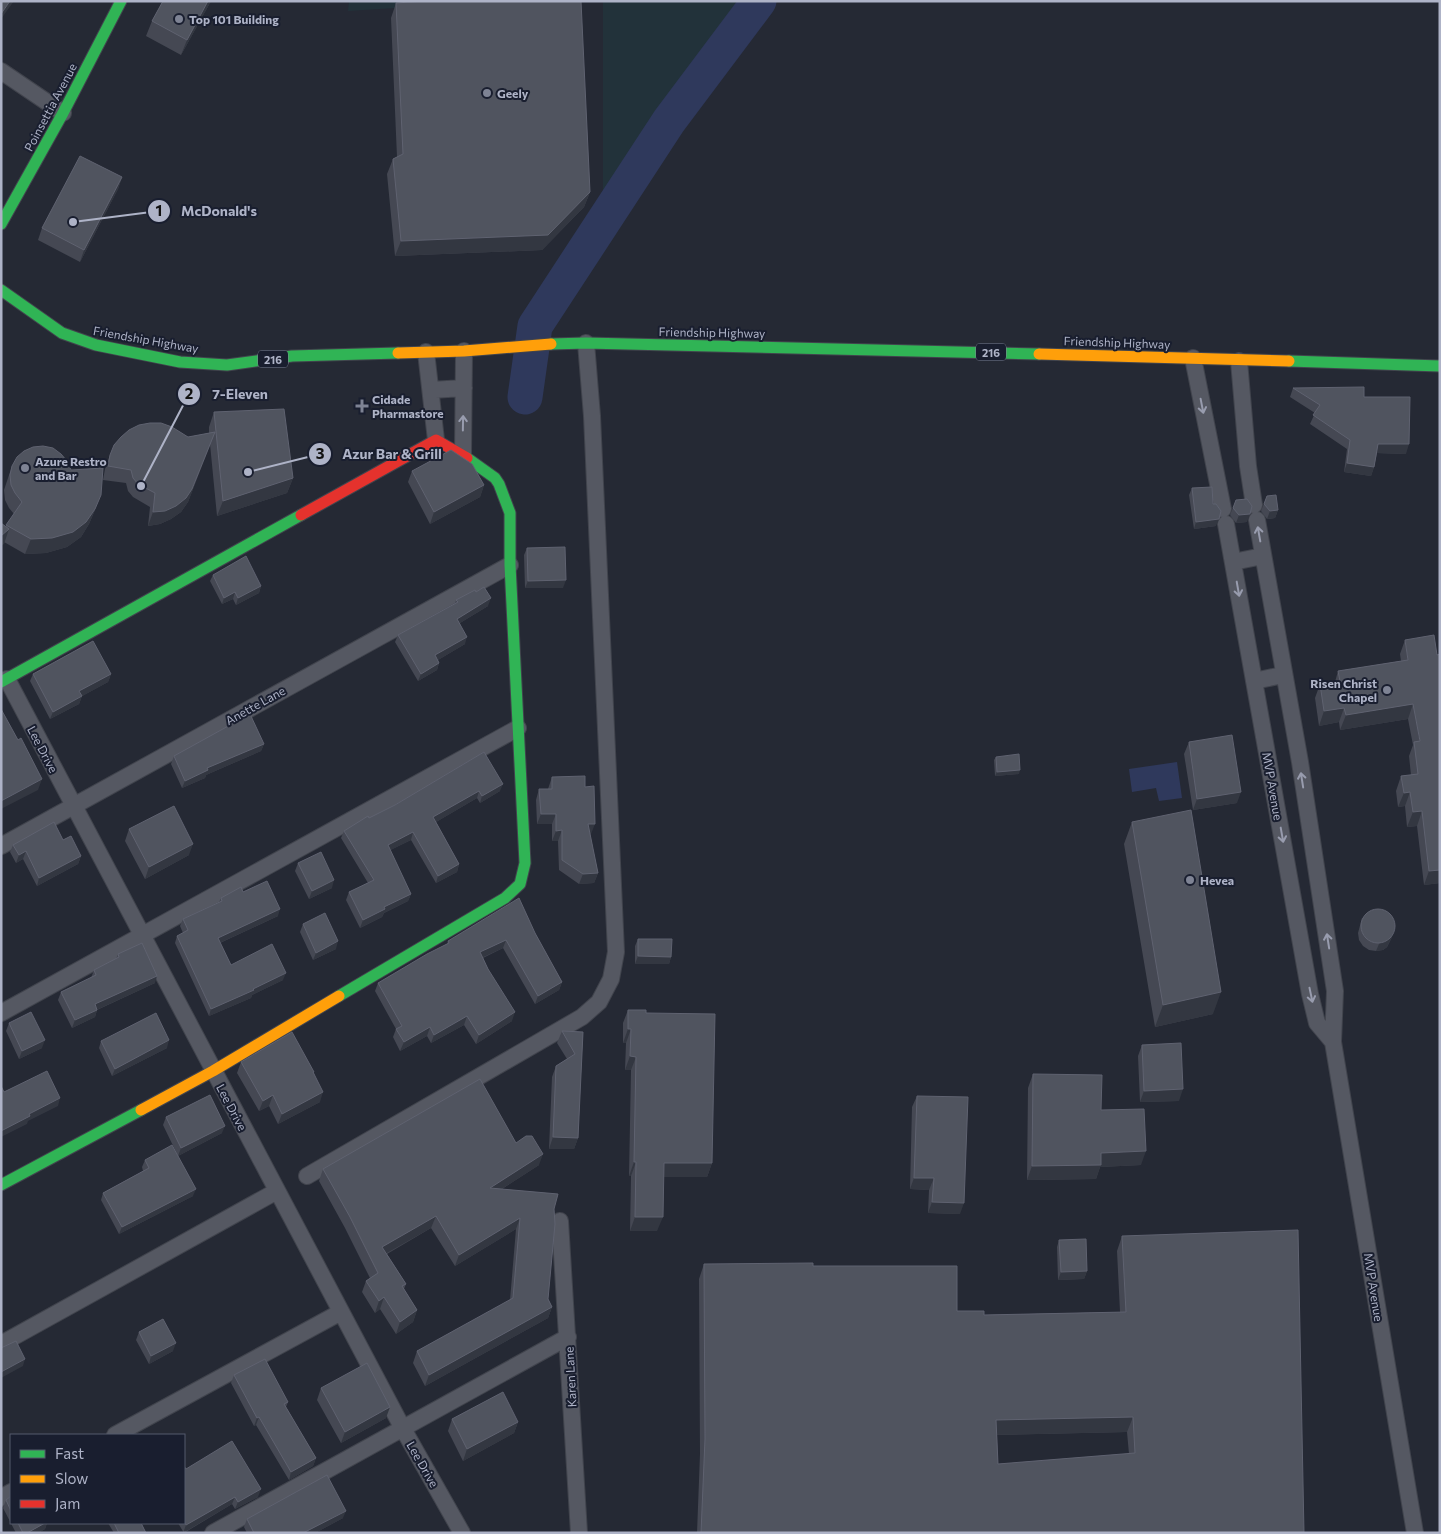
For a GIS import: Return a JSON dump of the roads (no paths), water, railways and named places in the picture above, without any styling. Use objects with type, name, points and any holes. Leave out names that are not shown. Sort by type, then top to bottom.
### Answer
[{"type":"main road","name":"Poinsettia Avenue","points":[[1,224],[63,113],[121,1]]},
{"type":"main road","name":"Friendship Highway","points":[[3,290],[62,333],[96,345],[180,362],[227,365],[292,356],[489,350],[542,344],[586,343],[924,350],[1440,366]]},
{"type":"main road","points":[[1,1185],[213,1071],[505,898],[520,884],[525,863],[510,565],[510,513],[495,478],[463,455],[436,440],[4,680]]},
{"type":"street","points":[[1,72],[63,113]]},
{"type":"street","points":[[307,1176],[582,1017],[599,1002],[612,980],[616,952],[592,426],[586,343]]},
{"type":"street","points":[[463,455],[464,351]]},
{"type":"street","points":[[426,352],[436,440]]},
{"type":"street","name":"MVP Avenue","points":[[1193,358],[1233,562],[1310,994],[1318,1023],[1333,1042]]},
{"type":"street","name":"MVP Avenue","points":[[1239,361],[1248,466],[1283,675],[1300,762],[1336,991],[1333,1042],[1415,1533]]},
{"type":"street","points":[[431,390],[464,388]]},
{"type":"street","points":[[1233,562],[1263,556]]},
{"type":"street","name":"Anette Lane","points":[[1,846],[510,565]]},
{"type":"street","points":[[1254,681],[1283,675]]},
{"type":"street","name":"Lee Drive","points":[[4,680],[74,806],[402,1428],[462,1533]]},
{"type":"street","points":[[1,1013],[518,728]]},
{"type":"street","points":[[1,1344],[276,1190]]},
{"type":"street","name":"Karen Lane","points":[[560,1221],[579,1533]]},
{"type":"street","points":[[117,1434],[341,1312]]},
{"type":"street","points":[[213,1533],[568,1336]]},
{"type":"water","points":[[1177,762],[1182,798],[1159,801],[1156,788],[1132,792],[1129,769]]},
{"type":"waterway","points":[[525,397],[535,326],[669,121],[759,1]]},
{"type":"place","name":"Top 101 Building","points":[[179,19]]},
{"type":"place","name":"Geely","points":[[487,93]]},
{"type":"place","name":"McDonald's","points":[[73,222]]},
{"type":"place","name":"Cidade Pharmastore","points":[[362,406]]},
{"type":"place","name":"Azure Restro and Bar","points":[[25,468]]},
{"type":"place","name":"Azur Bar & Grill","points":[[248,472]]},
{"type":"place","name":"7-Eleven","points":[[141,486]]},
{"type":"place","name":"Risen Christ Chapel","points":[[1387,690]]},
{"type":"place","name":"Hevea","points":[[1190,880]]}]
